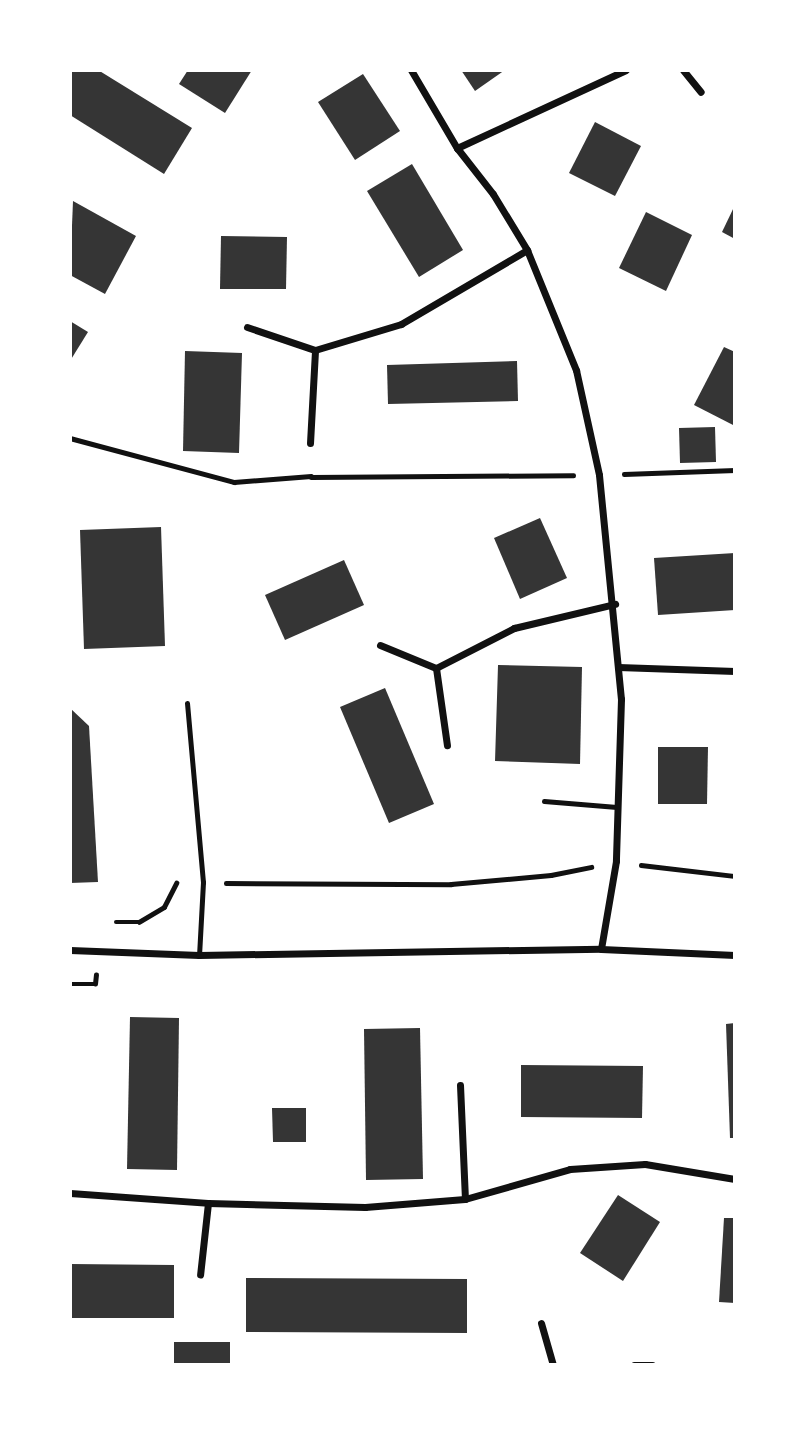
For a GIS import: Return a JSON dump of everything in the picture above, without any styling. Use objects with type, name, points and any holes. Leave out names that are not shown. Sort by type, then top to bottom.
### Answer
[{"type":"street","points":[[411,70],[457,148],[493,194],[527,250],[576,370],[599,475],[615,604],[618,667],[615,861],[601,948]]},
{"type":"street","points":[[457,148],[626,70]]},
{"type":"street","points":[[682,70],[701,92]]},
{"type":"street","points":[[247,327],[315,350],[401,324],[527,250]]},
{"type":"street","points":[[310,443],[315,350]]},
{"type":"street","points":[[380,645],[436,668],[514,628],[615,604]]},
{"type":"street","points":[[618,667],[735,671]]},
{"type":"street","points":[[436,668],[447,745]]},
{"type":"street","points":[[70,950],[98,954],[199,955],[601,948],[735,956]]},
{"type":"street","points":[[460,1086],[466,1199]]},
{"type":"street","points":[[70,1193],[208,1203],[365,1208],[466,1199],[570,1170],[645,1164],[735,1179]]},
{"type":"street","points":[[200,1275],[208,1203]]},
{"type":"street","points":[[541,1323],[553,1365]]},
{"type":"street","points":[[634,1365],[652,1365]]},
{"type":"lane","points":[[187,703],[203,882],[199,955]]},
{"type":"lane","points":[[544,801],[617,807]]},
{"type":"path","points":[[70,438],[234,482],[311,477],[599,475],[735,470]]},
{"type":"path","points":[[310,443],[311,477]]},
{"type":"path","points":[[98,954],[101,922],[139,922],[164,907],[176,883],[451,884],[551,875],[615,861],[735,876]]},
{"type":"building","points":[[70,70],[98,70],[192,128],[164,174],[70,115]]},
{"type":"building","points":[[188,70],[252,70],[225,113],[179,84]]},
{"type":"building","points":[[461,70],[505,70],[475,91]]},
{"type":"building","points":[[363,74],[400,131],[355,160],[318,102]]},
{"type":"building","points":[[595,122],[641,146],[615,196],[569,173]]},
{"type":"building","points":[[412,164],[463,250],[419,277],[367,191]]},
{"type":"building","points":[[73,201],[136,236],[105,294],[70,275]]},
{"type":"building","points":[[735,205],[735,239],[722,232]]},
{"type":"building","points":[[646,212],[692,235],[666,291],[619,268]]},
{"type":"building","points":[[221,236],[287,237],[286,289],[220,289]]},
{"type":"building","points":[[70,321],[88,332],[70,361]]},
{"type":"building","points":[[724,347],[735,352],[735,426],[694,405]]},
{"type":"building","points":[[185,351],[242,353],[239,453],[183,451]]},
{"type":"building","points":[[517,361],[518,401],[388,404],[387,365]]},
{"type":"building","points":[[715,427],[716,462],[680,463],[679,428]]},
{"type":"building","points":[[540,518],[567,578],[520,599],[494,538]]},
{"type":"building","points":[[161,527],[165,646],[84,649],[80,530]]},
{"type":"building","points":[[735,553],[735,610],[658,615],[654,558]]},
{"type":"building","points":[[344,560],[364,605],[285,640],[265,595]]},
{"type":"building","points":[[498,665],[582,667],[580,764],[495,761]]},
{"type":"building","points":[[385,688],[434,804],[389,823],[340,707]]},
{"type":"building","points":[[70,708],[89,726],[98,882],[70,883]]},
{"type":"building","points":[[658,747],[708,747],[707,804],[658,804]]},
{"type":"building","points":[[130,1017],[179,1018],[177,1170],[127,1169]]},
{"type":"building","points":[[735,1023],[735,1138],[730,1138],[726,1024]]},
{"type":"building","points":[[420,1028],[423,1179],[366,1180],[364,1029]]},
{"type":"building","points":[[521,1065],[643,1066],[642,1118],[521,1117]]},
{"type":"building","points":[[272,1108],[306,1108],[306,1142],[273,1142]]},
{"type":"building","points":[[618,1195],[660,1222],[623,1281],[580,1253]]},
{"type":"building","points":[[724,1218],[735,1218],[735,1303],[719,1302]]},
{"type":"building","points":[[70,1264],[174,1265],[174,1318],[70,1318]]},
{"type":"building","points":[[246,1278],[467,1279],[467,1333],[246,1332]]},
{"type":"building","points":[[174,1342],[230,1342],[230,1365],[174,1365]]}]
